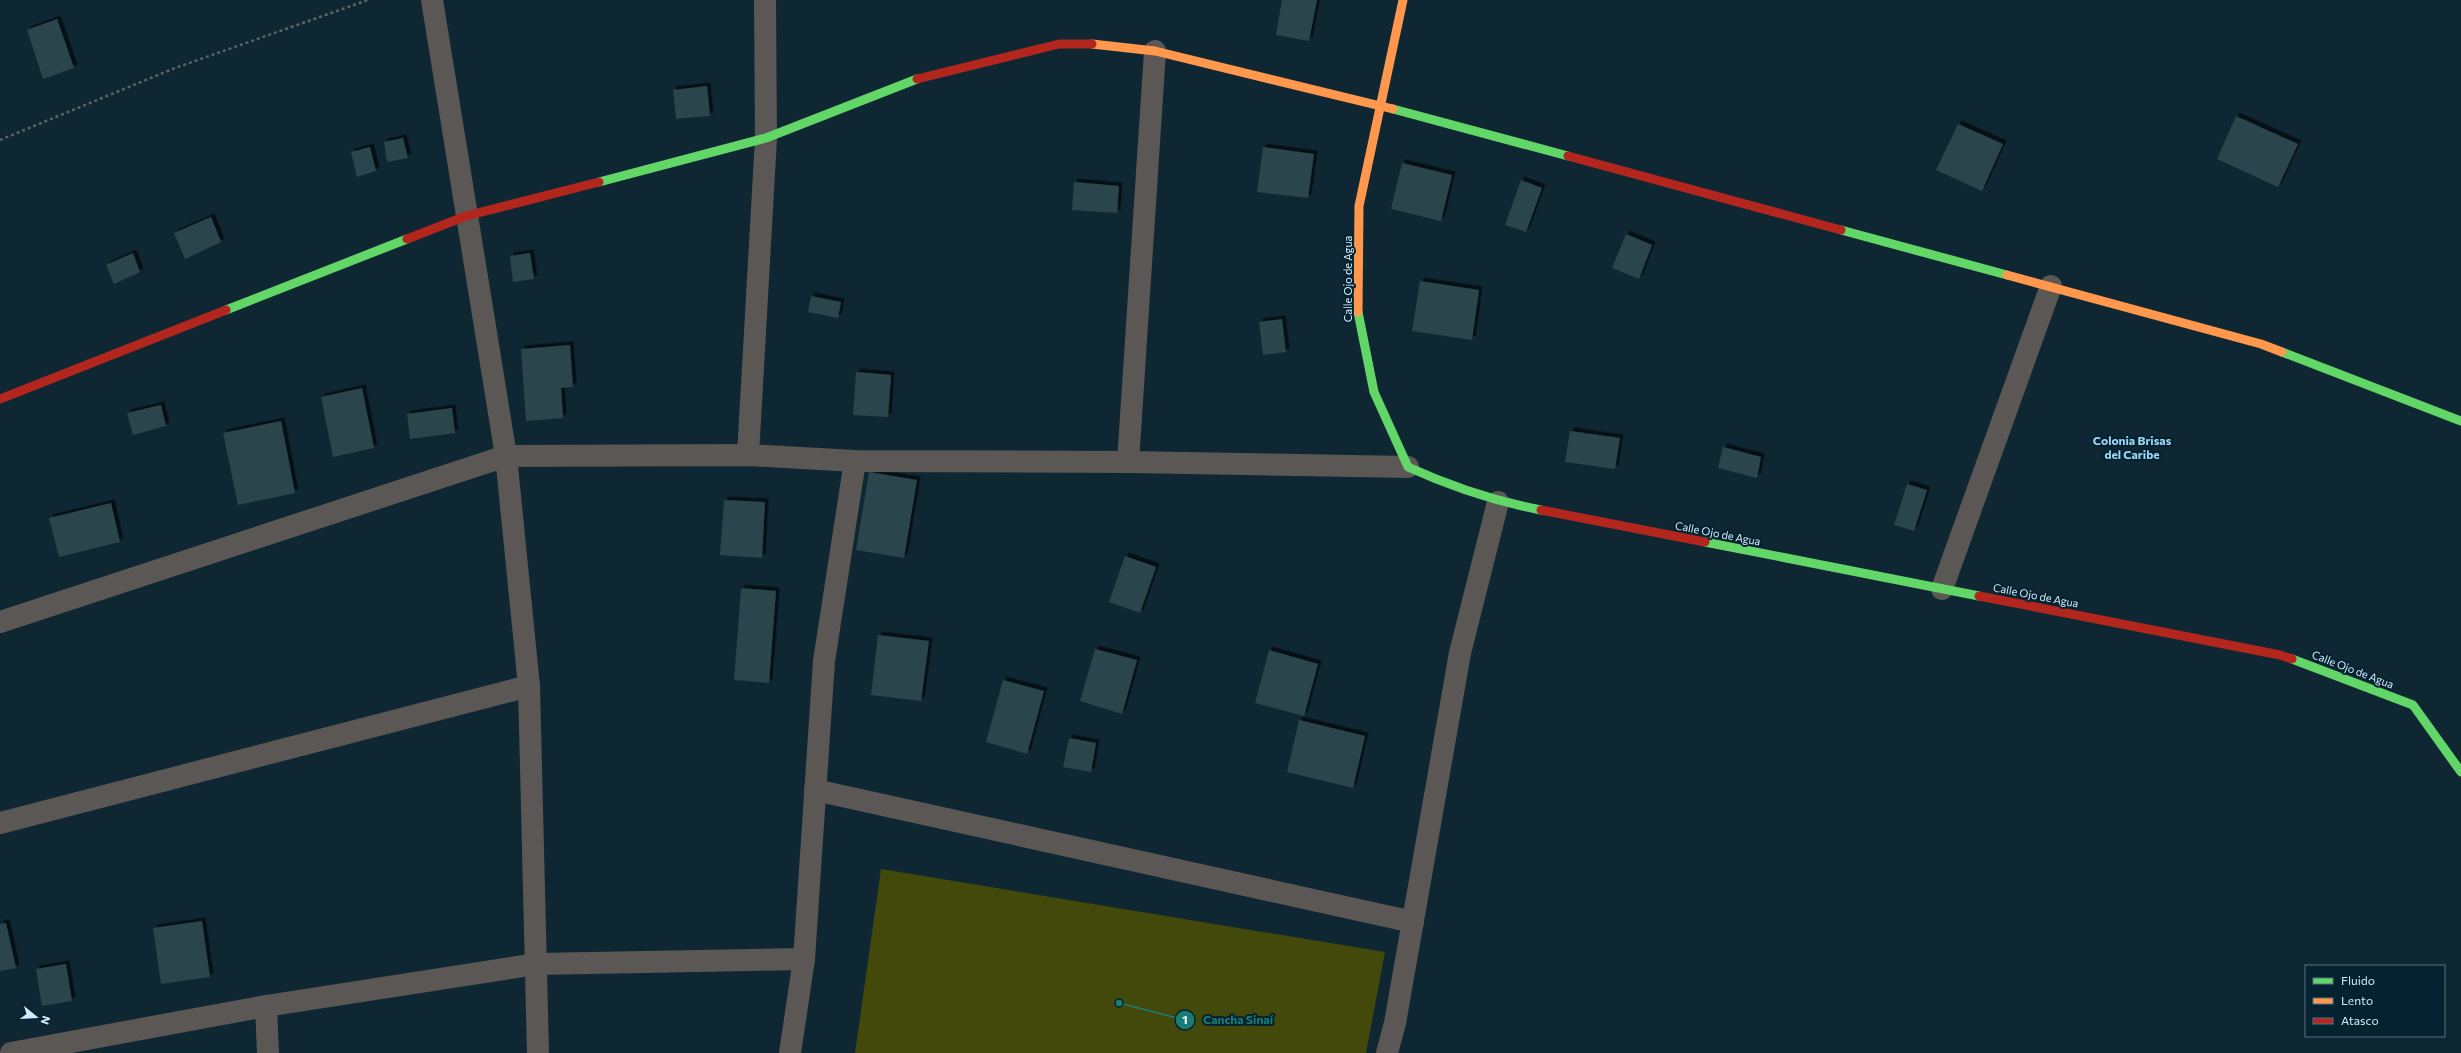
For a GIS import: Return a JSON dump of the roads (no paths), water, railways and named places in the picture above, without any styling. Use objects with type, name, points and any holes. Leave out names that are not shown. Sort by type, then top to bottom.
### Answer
[{"type":"street","points":[[432,0],[506,456],[529,686],[538,1053]]},
{"type":"street","points":[[748,455],[766,138],[764,0]]},
{"type":"street","name":"Calle Ojo de Agua","points":[[1403,0],[1379,105],[1359,206],[1358,317],[1374,392],[1408,467],[1449,486],[1498,502],[2280,655],[2413,705],[2461,772]]},
{"type":"street","points":[[0,399],[466,216],[766,138],[914,80],[1059,44],[1103,44],[1154,51],[1379,105],[2261,344],[2461,421]]},
{"type":"street","points":[[1128,462],[1154,51]]},
{"type":"street","points":[[1942,589],[2050,286]]},
{"type":"street","points":[[0,622],[506,456],[748,455],[855,461],[1128,462],[1408,467]]},
{"type":"street","points":[[790,1053],[804,959],[824,661],[855,461]]},
{"type":"street","points":[[1388,1053],[1395,1023],[1460,653],[1498,502]]},
{"type":"street","points":[[0,823],[529,686]]},
{"type":"street","points":[[815,790],[1413,922]]},
{"type":"street","points":[[11,1053],[266,1006],[536,964],[804,959]]},
{"type":"street","points":[[266,1006],[268,1053]]},
{"type":"place","name":"Cancha Sinaí","points":[[1119,1003]]},
{"type":"district","name":"Colonia Brisas del Caribe","points":[[2132,447]]}]
